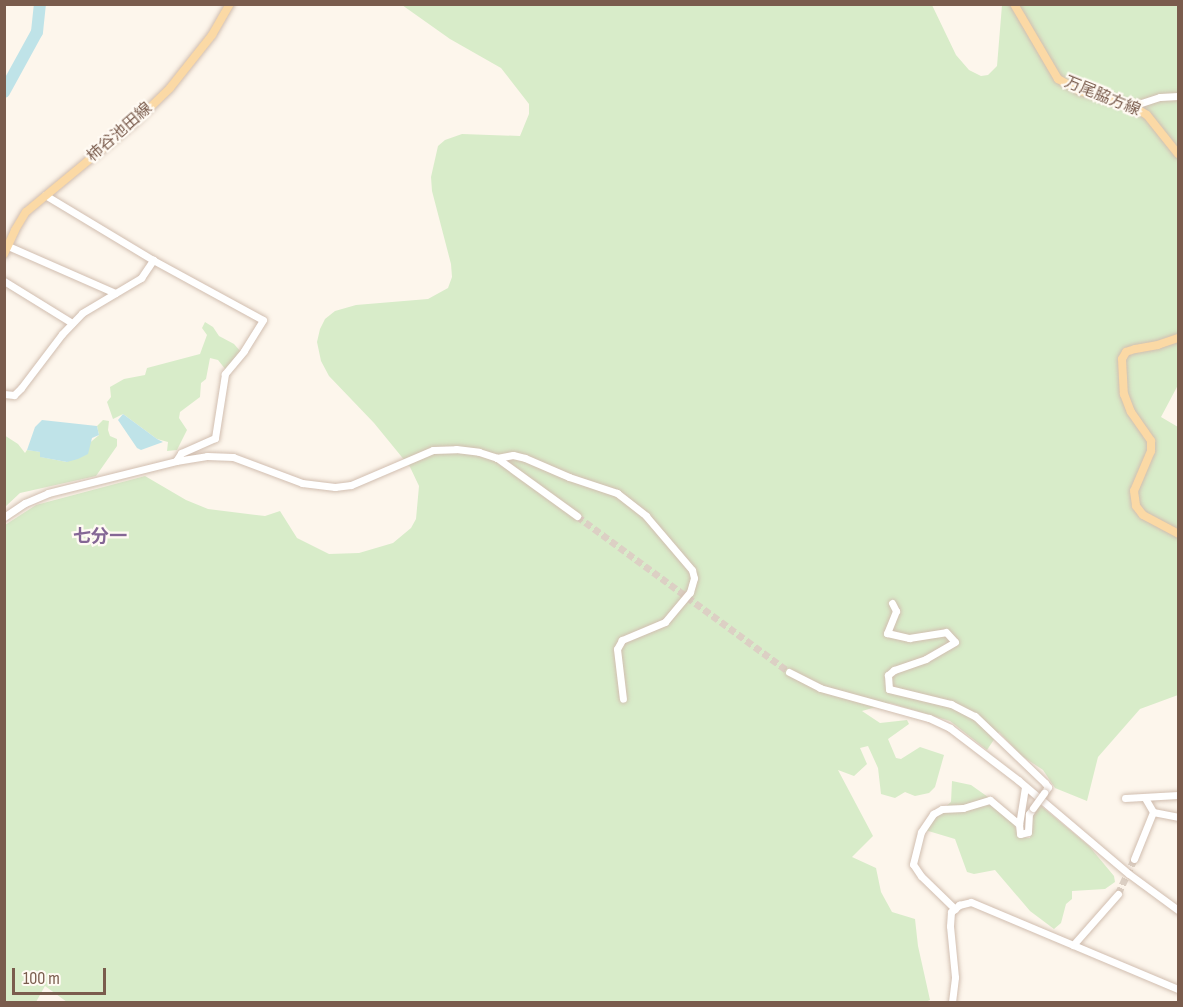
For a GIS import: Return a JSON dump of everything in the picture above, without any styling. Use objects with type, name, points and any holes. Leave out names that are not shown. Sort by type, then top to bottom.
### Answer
[{"type":"main road","name":"柿谷池田線","points":[[6,250],[26,212],[136,121],[170,88],[212,34],[230,4]]},
{"type":"main road","name":"万尾脇方線","points":[[1014,4],[1059,79],[1080,91],[1132,105],[1147,115],[1179,154]]},
{"type":"main road","points":[[1179,338],[1158,345],[1135,348],[1126,352],[1122,359],[1124,394],[1131,412],[1151,441],[1151,451],[1134,491],[1136,506],[1143,515],[1179,534]]},
{"type":"street","points":[[1132,105],[1150,99],[1179,96]]},
{"type":"street","points":[[45,195],[153,260],[263,320],[244,351],[225,374],[215,438],[181,453],[176,461]]},
{"type":"street","points":[[6,250],[115,293]]},
{"type":"street","points":[[4,394],[14,395],[21,388],[82,313],[141,278],[153,260]]},
{"type":"street","points":[[4,281],[72,323]]},
{"type":"street","points":[[4,517],[25,503],[48,493],[176,461],[207,456],[233,457],[302,483],[335,487],[351,485],[433,450],[456,448],[497,458],[577,516]]},
{"type":"street","points":[[497,458],[513,455],[525,458],[569,477],[617,493],[646,516],[692,570],[690,592],[665,622],[622,640],[617,649],[623,699]]},
{"type":"street","points":[[892,603],[896,611],[887,633],[909,638],[946,632],[955,642],[926,659],[894,670],[888,675],[889,688],[951,704],[975,716],[1039,776],[1048,787],[1029,814],[1028,832],[1020,834],[1019,824],[1025,787]]},
{"type":"street","points":[[789,672],[820,688],[929,718],[950,728],[1129,874],[1179,909]]},
{"type":"street","points":[[1125,798],[1179,795]]},
{"type":"street","points":[[1145,798],[1153,812],[1179,818]]},
{"type":"street","points":[[955,909],[921,876],[914,864],[921,832],[933,814],[942,809],[963,808],[990,800],[1019,824]]},
{"type":"street","points":[[1134,860],[1153,812]]},
{"type":"street","points":[[1073,945],[1118,894]]},
{"type":"street","points":[[952,1002],[955,977],[950,926],[951,912],[971,902],[1179,988]]},
{"type":"green space","points":[[402,5],[932,5],[956,55],[969,70],[981,76],[988,75],[997,66],[1002,5],[1178,5],[1178,385],[1161,417],[1178,427],[1178,695],[1140,709],[1098,757],[1087,801],[1055,788],[1043,770],[1022,756],[999,732],[987,750],[950,721],[890,703],[862,711],[880,723],[907,720],[909,724],[888,739],[896,758],[901,759],[920,747],[944,755],[935,787],[929,793],[915,796],[905,792],[895,798],[881,794],[878,768],[868,746],[860,748],[867,764],[854,776],[838,770],[873,836],[852,857],[876,868],[881,892],[892,912],[915,919],[918,946],[930,1000],[925,1002],[67,1002],[45,986],[36,1002],[5,1002],[5,525],[36,505],[145,476],[186,500],[208,509],[265,516],[280,511],[297,538],[329,554],[359,553],[393,543],[411,528],[416,519],[419,486],[410,467],[374,423],[329,376],[321,361],[317,342],[320,329],[325,319],[335,311],[356,305],[428,299],[448,288],[452,277],[451,264],[432,191],[431,177],[438,146],[445,140],[462,134],[520,136],[529,114],[529,104],[501,68],[450,39]]},
{"type":"green space","points":[[205,322],[241,352],[226,370],[218,360],[210,358],[206,379],[201,383],[200,397],[180,412],[179,418],[187,430],[177,450],[167,451],[168,442],[157,439],[123,414],[113,419],[107,402],[111,397],[110,387],[124,379],[145,375],[147,368],[200,354],[207,335],[202,328]]},
{"type":"green space","points":[[103,420],[109,421],[108,430],[110,436],[117,439],[117,446],[96,476],[20,493],[5,507],[4,435],[18,444],[25,453],[27,450],[40,452],[41,457],[67,462],[99,435],[97,426]]},
{"type":"green space","points":[[952,781],[971,785],[1012,814],[1007,819],[1013,822],[1020,837],[1030,838],[1032,816],[1040,805],[1089,846],[1114,876],[1115,882],[1105,889],[1072,891],[1072,899],[1066,904],[1061,923],[1054,929],[1030,911],[995,870],[974,874],[967,872],[955,839],[925,830],[933,817],[951,802]]},
{"type":"water","points":[[123,414],[163,442],[141,450],[137,448],[118,420]]},
{"type":"water","points":[[42,420],[97,426],[99,435],[92,438],[88,454],[78,459],[67,462],[40,457],[40,452],[27,450],[35,427]]},
{"type":"waterway","points":[[4,92],[37,32],[40,4]]},
{"type":"tunnel","points":[[577,516],[789,672]]},
{"type":"tunnel","points":[[1118,894],[1134,859]]},
{"type":"district","name":"七分一","points":[[100,537]]}]
